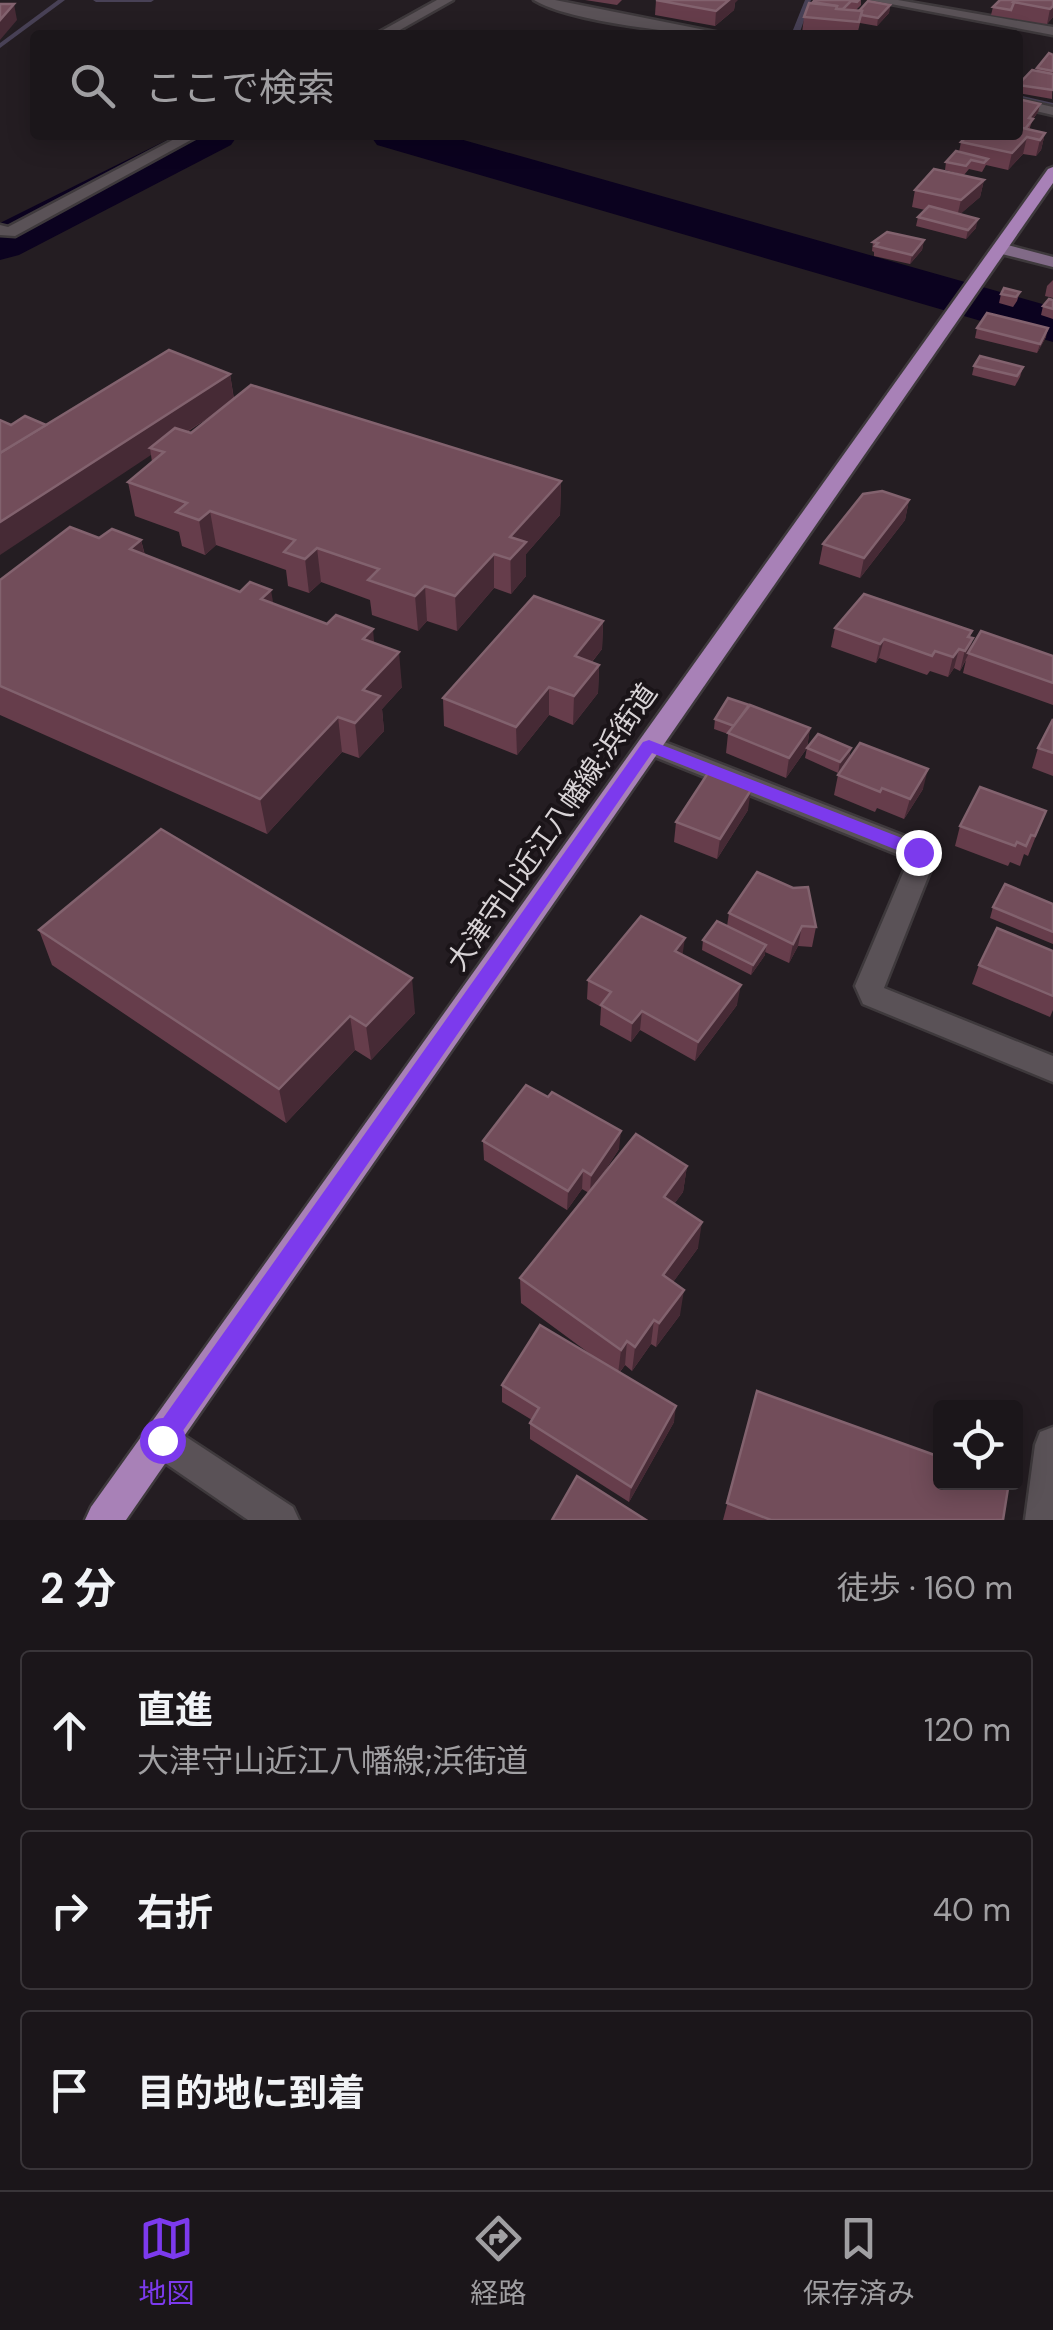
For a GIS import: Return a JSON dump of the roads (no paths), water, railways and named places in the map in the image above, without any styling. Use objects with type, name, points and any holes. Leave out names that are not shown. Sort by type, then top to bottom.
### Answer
[{"type":"main road","name":"大津守山近江八幡線;浜街道","points":[[104,1520],[1053,172]]},
{"type":"main road","points":[[1000,248],[1053,262]]},
{"type":"street","points":[[390,30],[447,0]]},
{"type":"street","points":[[540,0],[590,13],[693,30]]},
{"type":"street","points":[[876,0],[1053,31]]},
{"type":"street","points":[[1023,104],[1053,111]]},
{"type":"street","points":[[0,230],[9,233],[184,140]]},
{"type":"street","points":[[649,746],[918,852],[922,859],[868,986],[874,996],[1053,1069]]},
{"type":"street","points":[[162,1440],[280,1520]]},
{"type":"street","points":[[1044,1520],[1053,1445]]},
{"type":"waterway","points":[[0,46],[62,0]]},
{"type":"waterway","points":[[96,0],[151,0]]},
{"type":"waterway","points":[[797,30],[808,0]]},
{"type":"waterway","points":[[1023,98],[1053,105]]},
{"type":"waterway","points":[[0,244],[204,140]]},
{"type":"waterway","points":[[411,140],[1053,325]]},
{"type":"waterway","points":[[0,249],[4,246]]}]
